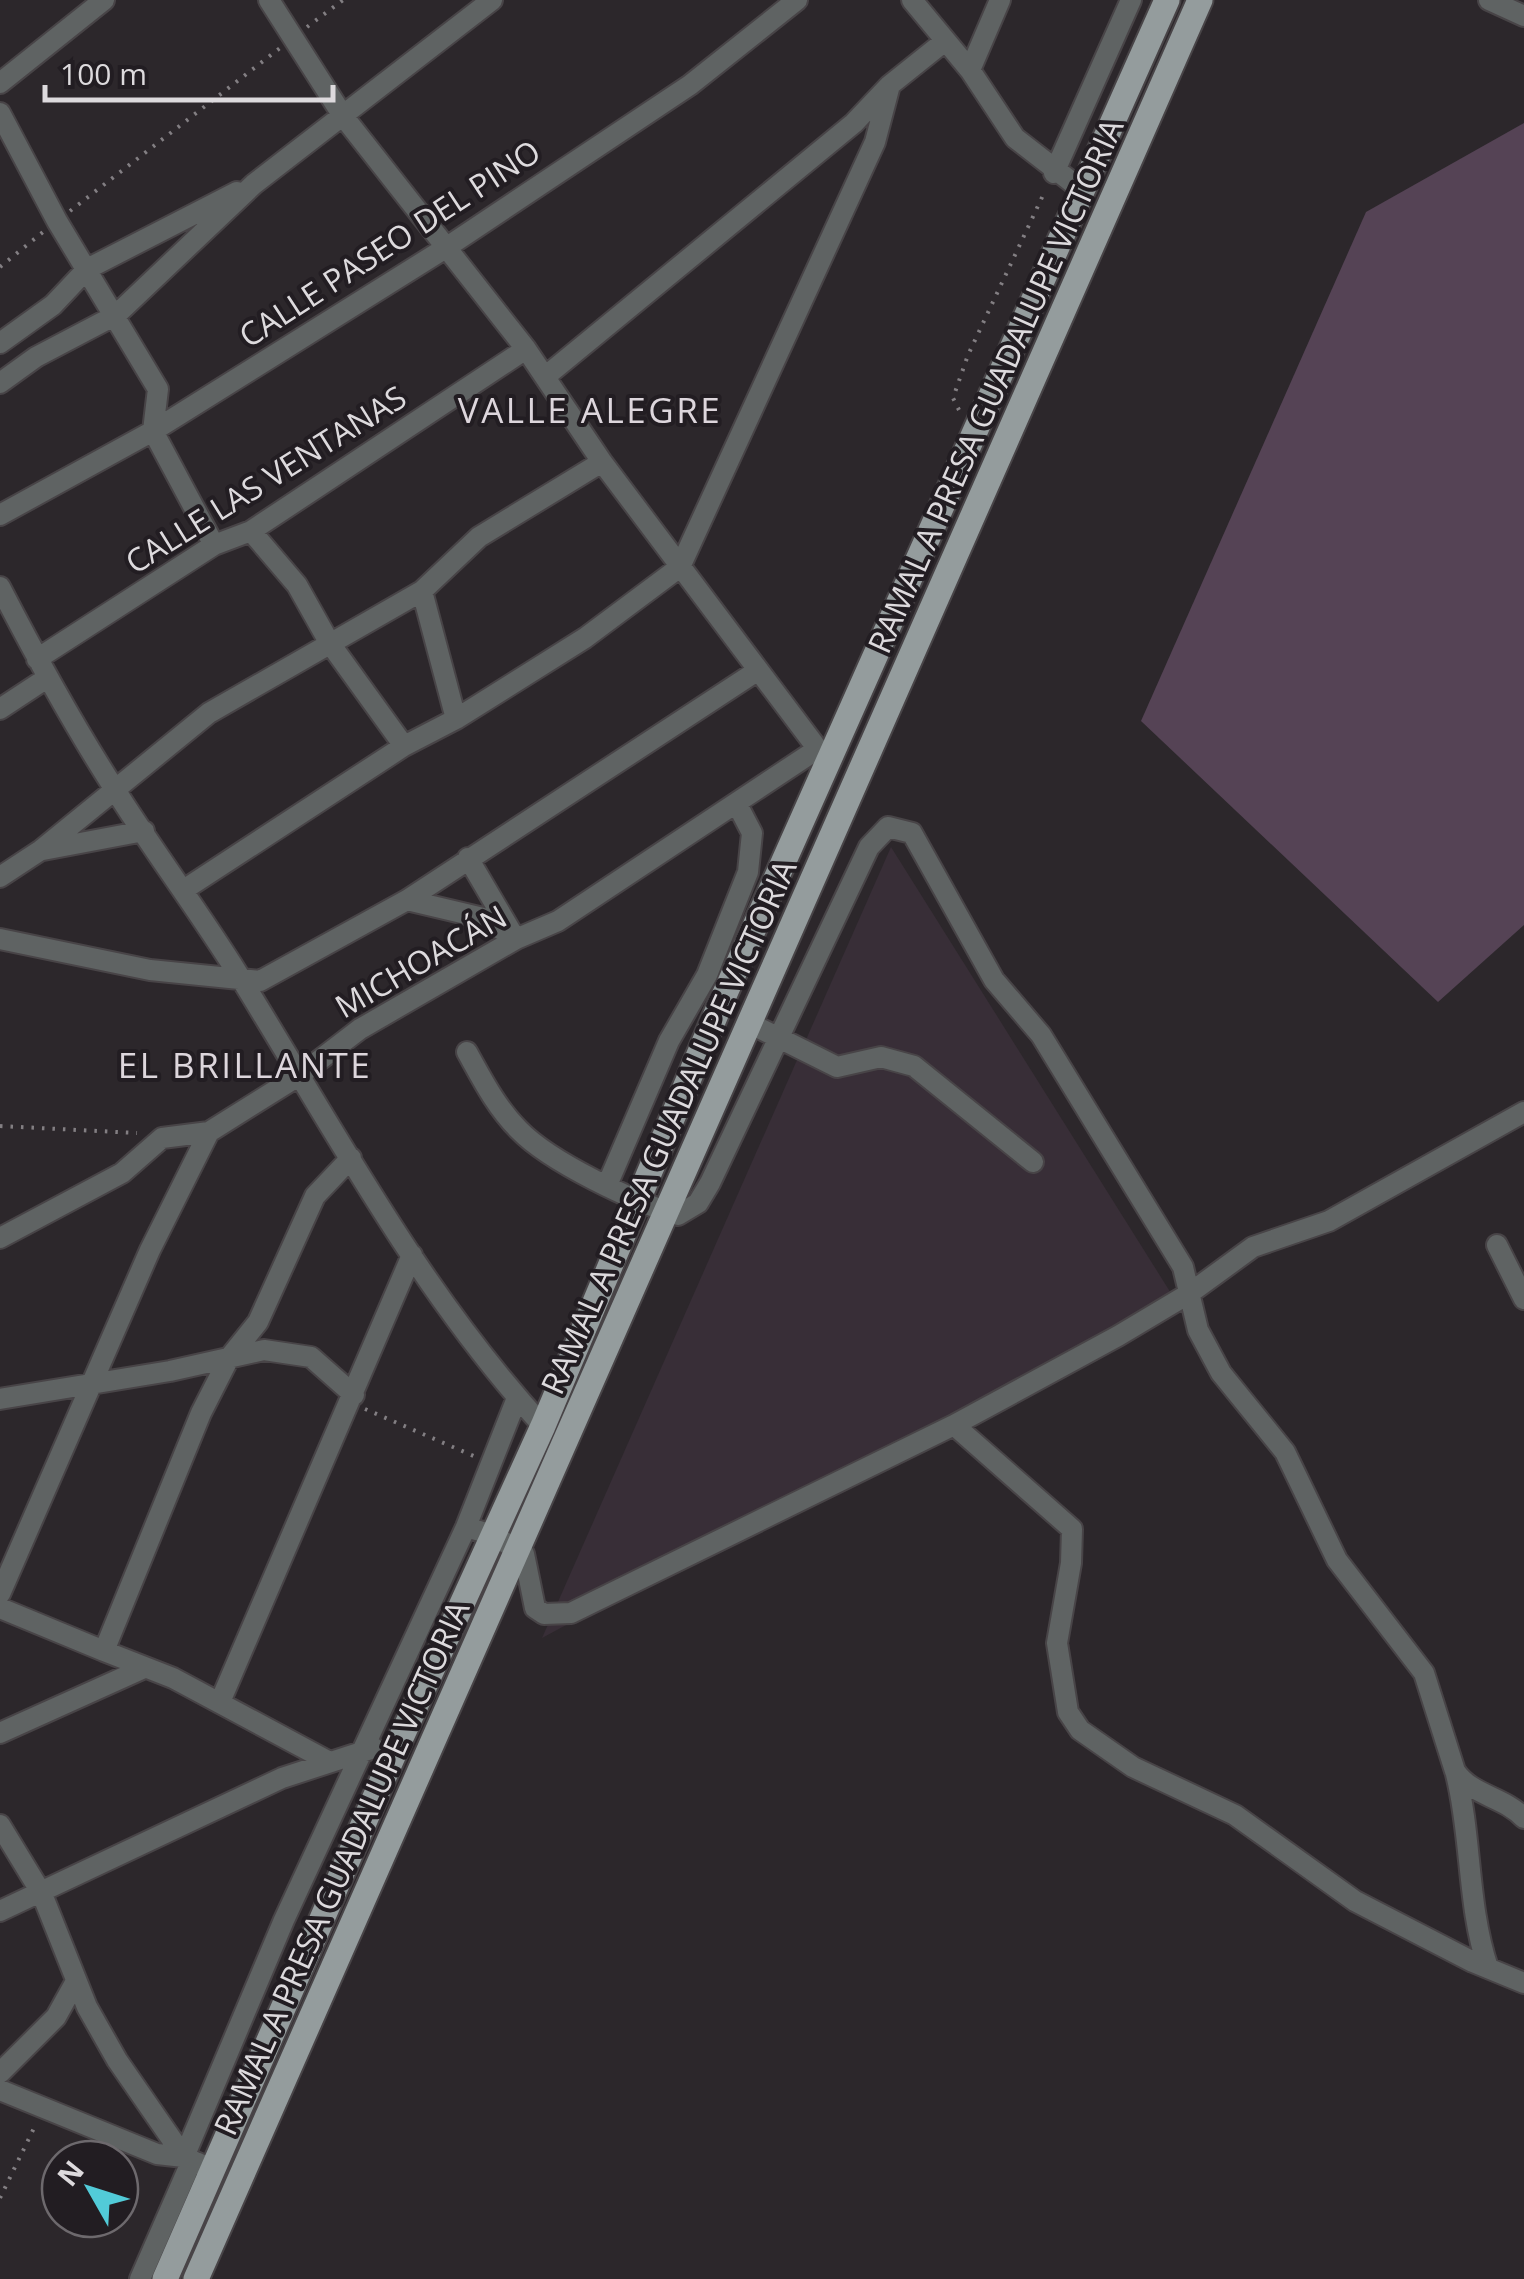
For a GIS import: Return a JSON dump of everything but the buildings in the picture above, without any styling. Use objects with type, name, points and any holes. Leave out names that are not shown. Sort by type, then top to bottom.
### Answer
[{"type":"main road","name":"RAMAL A PRESA GUADALUPE VICTORIA","points":[[165,2279],[197,2162],[400,1740],[543,1426],[823,757],[980,421],[1167,0]]},
{"type":"main road","name":"RAMAL A PRESA GUADALUPE VICTORIA","points":[[196,2279],[1200,0]]},
{"type":"street","points":[[0,83],[104,0]]},
{"type":"street","points":[[270,0],[291,40],[344,116],[444,249],[526,349],[602,462],[823,757]]},
{"type":"street","points":[[0,383],[36,357],[116,314],[254,184],[492,0]]},
{"type":"street","name":"CALLE PASEO DEL PINO","points":[[0,515],[153,431],[444,249],[690,85],[798,0]]},
{"type":"street","points":[[912,0],[970,70],[1015,138],[1082,190]]},
{"type":"street","points":[[970,70],[1000,0]]},
{"type":"street","points":[[1054,172],[1132,0]]},
{"type":"street","points":[[1489,0],[1524,16]]},
{"type":"street","points":[[546,376],[854,123],[890,85],[945,41]]},
{"type":"street","points":[[185,889],[404,746],[456,719],[585,638],[680,567],[875,142],[890,85]]},
{"type":"street","points":[[0,114],[57,221],[158,389],[153,431],[214,545]]},
{"type":"street","points":[[0,343],[53,305],[88,269],[254,184]]},
{"type":"street","name":"CALLE LAS VENTANAS","points":[[0,709],[42,668],[214,545],[252,531],[526,349]]},
{"type":"street","points":[[0,877],[41,850],[209,714],[422,591],[478,537],[602,462]]},
{"type":"street","points":[[252,531],[297,585],[330,642],[404,746]]},
{"type":"street","points":[[0,587],[42,668],[114,788],[185,889],[412,1256],[464,1334],[543,1426]]},
{"type":"street","points":[[422,591],[456,719]]},
{"type":"street","points":[[0,939],[150,970],[260,981],[281,973],[407,900],[757,671]]},
{"type":"street","name":"MICHOACÁN","points":[[172,1134],[209,1132],[300,1075],[360,1029],[516,939],[558,920],[737,804],[823,757]]},
{"type":"street","points":[[608,1183],[668,1041],[707,974],[748,872],[752,833],[737,804]]},
{"type":"street","points":[[467,1052],[490,1093],[522,1134],[636,1198],[678,1214],[698,1203],[868,847],[888,826],[912,833],[994,980],[1042,1035],[1183,1267],[1198,1330],[1221,1373],[1285,1452],[1337,1560],[1424,1673],[1467,1822],[1474,1910],[1488,1968]]},
{"type":"street","points":[[41,850],[144,831]]},
{"type":"street","points":[[468,858],[516,939]]},
{"type":"street","points":[[407,900],[483,918],[516,939]]},
{"type":"street","points":[[751,1024],[837,1067],[881,1057],[914,1066],[1033,1162]]},
{"type":"street","points":[[466,1527],[519,1548],[524,1554],[536,1608],[556,1616],[571,1613],[954,1425],[1190,1293],[1252,1247],[1329,1222],[1524,1112]]},
{"type":"street","points":[[0,1594],[150,1250],[209,1132]]},
{"type":"street","points":[[0,1238],[122,1172],[172,1134]]},
{"type":"street","points":[[104,1651],[201,1413],[229,1358],[258,1322],[323,1183],[352,1158]]},
{"type":"street","points":[[1497,1245],[1524,1299]]},
{"type":"street","points":[[220,1702],[412,1256]]},
{"type":"street","points":[[0,1398],[264,1350],[310,1357],[353,1399]]},
{"type":"street","points":[[140,2279],[197,2162],[284,1920],[366,1752],[466,1527],[517,1398]]},
{"type":"street","points":[[954,1425],[1072,1528],[1072,1563],[1056,1643],[1068,1712],[1080,1730],[1133,1767],[1235,1815],[1355,1900],[1488,1968],[1524,1982]]},
{"type":"street","points":[[0,1608],[142,1669],[173,1678],[326,1760]]},
{"type":"street","points":[[0,1733],[142,1669]]},
{"type":"street","points":[[0,1911],[202,1814],[326,1760],[400,1740]]},
{"type":"street","points":[[1455,1770],[1464,1783],[1512,1805],[1524,1818]]},
{"type":"street","points":[[0,1825],[42,1894],[76,1981],[117,2060],[197,2162]]},
{"type":"street","points":[[0,2073],[56,2017],[76,1981]]},
{"type":"street","points":[[0,2090],[157,2154],[197,2162]]},
{"type":"path","points":[[0,266],[343,0]]},
{"type":"path","points":[[980,421],[956,407],[956,386],[1054,172]]},
{"type":"path","points":[[0,1126],[172,1134]]},
{"type":"path","points":[[353,1399],[491,1464]]},
{"type":"path","points":[[0,2198],[43,2109]]},
{"type":"shaded area","points":[[1524,123],[1524,925],[1438,1002],[1141,721],[1366,212]]},
{"type":"shaded area","points":[[891,847],[1174,1298],[542,1638]]},
{"type":"district","name":"VALLE ALEGRE","points":[[590,411]]},
{"type":"district","name":"EL BRILLANTE","points":[[245,1066]]}]
